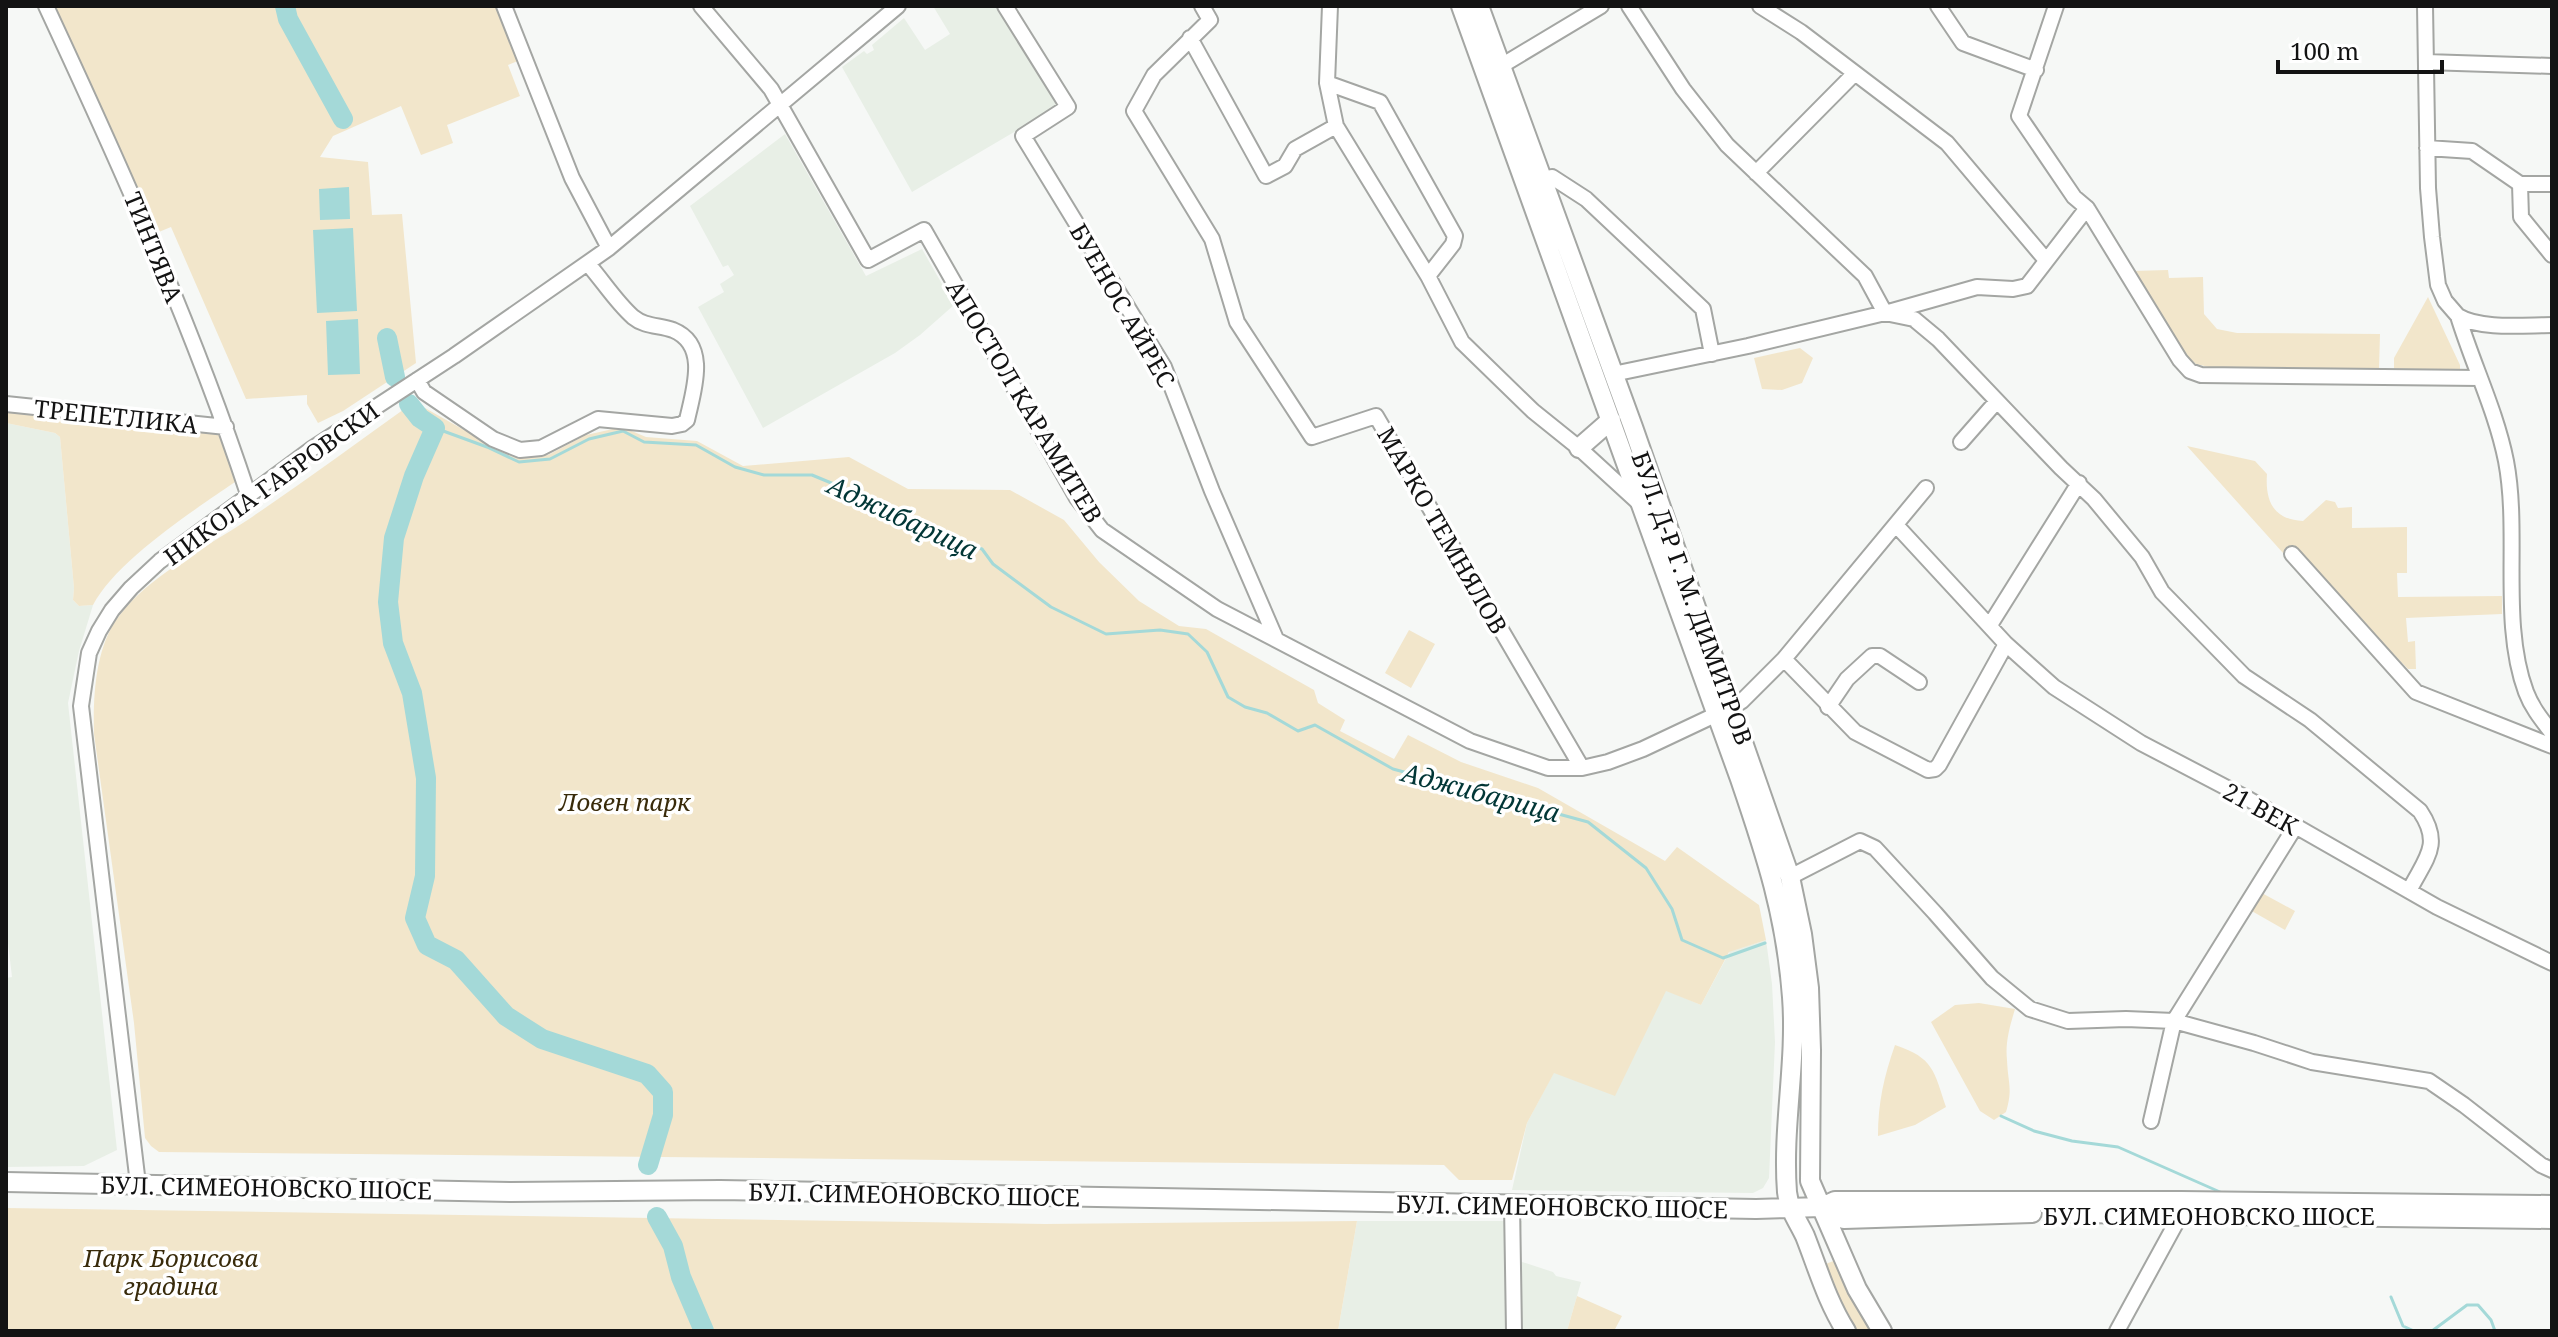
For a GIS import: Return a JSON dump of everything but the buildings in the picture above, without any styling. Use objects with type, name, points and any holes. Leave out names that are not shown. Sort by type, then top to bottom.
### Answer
[{"type":"main road","name":"БУЛ. Д-Р Г. М. ДИМИТРОВ","points":[[1461,6],[1641,505],[1790,877],[1809,988],[1810,1181],[1857,1289],[1882,1331]]},
{"type":"main road","name":"БУЛ. Д-Р Г. М. ДИМИТРОВ","points":[[1479,6],[1613,374],[1725,711],[1772,875],[1783,923],[1793,1023],[1787,1193],[1790,1209]]},
{"type":"main road","points":[[1579,448],[1611,420]]},
{"type":"main road","name":"БУЛ. СИМЕОНОВСКО ШОСЕ","points":[[6,1182],[511,1192],[736,1190],[1790,1209],[1822,1207],[1835,1201],[2552,1205]]},
{"type":"main road","name":"БУЛ. СИМЕОНОВСКО ШОСЕ","points":[[1822,1207],[1844,1219],[1980,1214],[2552,1219]]},
{"type":"main road","points":[[1790,1209],[1801,1227],[1829,1301],[1846,1331]]},
{"type":"street","name":"ТИНТЯВА","points":[[46,6],[126,178],[226,427],[248,494]]},
{"type":"street","points":[[504,6],[572,178],[609,248]]},
{"type":"street","name":"АПОСТОЛ КАРАМИТЕВ","points":[[701,6],[771,89],[868,260],[924,230],[1077,498],[1102,530],[1217,609],[1470,741],[1548,768],[1582,768],[1643,749],[1725,711],[1754,690],[1784,659],[1926,488]]},
{"type":"street","name":"НИКОЛА ГАБРОВСКИ","points":[[138,1184],[81,706],[89,653],[112,610],[160,561],[248,494],[609,248],[898,6]]},
{"type":"street","name":"БУЕНОС АЙРЕС","points":[[1005,6],[1068,107],[1023,136],[1164,367],[1212,491],[1276,639]]},
{"type":"street","name":"МАРКО ТЕМНЯЛОВ","points":[[1202,6],[1210,20],[1154,75],[1134,111],[1212,239],[1237,322],[1312,437],[1376,416],[1582,768]]},
{"type":"street","points":[[1330,6],[1327,83],[1336,126],[1428,276],[1462,342],[1533,411],[1641,505]]},
{"type":"street","points":[[1501,66],[1601,6]]},
{"type":"street","points":[[1629,6],[1683,89],[1727,145],[1865,276],[1885,313],[1914,319],[1938,339],[2079,483],[2142,557],[2162,592],[2244,676],[2310,720],[2420,811],[2430,826],[2433,844],[2409,891]]},
{"type":"street","points":[[1760,6],[1801,32],[1947,143],[2045,259]]},
{"type":"street","points":[[1938,6],[1963,43],[2036,70]]},
{"type":"street","points":[[2056,6],[2019,116],[2074,197],[2087,208],[2180,360],[2190,371],[2213,376],[2480,378]]},
{"type":"street","points":[[2425,6],[2428,188],[2436,273],[2445,301],[2458,316],[2469,322],[2552,325]]},
{"type":"street","points":[[1190,38],[1266,176],[1285,166],[1295,149],[1336,126]]},
{"type":"street","points":[[2426,62],[2552,66]]},
{"type":"street","points":[[1756,173],[1855,73]]},
{"type":"street","points":[[1327,83],[1380,102],[1455,236],[1453,244],[1428,276]]},
{"type":"street","points":[[2427,148],[2472,151],[2520,184],[2552,184]]},
{"type":"street","points":[[1543,180],[1552,177],[1586,199],[1703,309],[1712,354]]},
{"type":"street","points":[[2520,184],[2521,217],[2552,255]]},
{"type":"street","points":[[1613,374],[1885,313],[1977,287],[2013,289],[2027,286],[2087,208]]},
{"type":"street","points":[[417,380],[424,392],[493,439],[520,450],[541,448],[598,419],[672,426],[682,424],[687,420],[698,368],[687,340],[676,331],[646,325],[633,317],[588,264]]},
{"type":"street","points":[[2458,316],[2498,430],[2508,476],[2514,621],[2520,672],[2536,713],[2552,733]]},
{"type":"street","points":[[1961,442],[1997,401]]},
{"type":"street","name":"ТРЕПЕТЛИКА","points":[[6,404],[226,427]]},
{"type":"street","points":[[1990,625],[2079,483]]},
{"type":"street","name":"21 ВЕК","points":[[1896,525],[2006,644],[2045,681],[2141,743],[2409,891],[2552,963]]},
{"type":"street","points":[[2292,554],[2416,692],[2552,746]]},
{"type":"street","points":[[1784,659],[1855,732],[1928,770],[1935,769],[2006,644]]},
{"type":"street","points":[[1828,707],[1847,679],[1872,656],[1880,656],[1919,682]]},
{"type":"street","points":[[2151,1121],[2174,1021],[2295,827]]},
{"type":"street","points":[[1790,877],[1860,841],[1868,843],[1992,978],[2030,1009],[2068,1021],[2174,1021],[2312,1062],[2429,1081],[2552,1170]]},
{"type":"street","points":[[1512,1204],[1514,1331]]},
{"type":"street","points":[[2117,1331],[2181,1214]]},
{"type":"shaded area","points":[[933,6],[1000,6],[1062,104],[912,192],[842,67],[864,51],[867,54],[874,50],[872,45],[904,18],[925,50],[950,34]]},
{"type":"shaded area","points":[[785,134],[866,276],[922,249],[954,305],[895,353],[763,428],[698,307],[724,292],[720,284],[734,275],[728,265],[723,267],[690,206]]},
{"type":"shaded area","points":[[6,423],[55,433],[60,437],[73,600],[79,606],[93,605],[68,703],[117,1150],[84,1166],[6,1167],[6,978],[12,977],[6,926]]},
{"type":"shaded area","points":[[1766,940],[1775,1042],[1769,1178],[1763,1188],[1753,1193],[1512,1190],[1527,1123],[1554,1072],[1666,990],[1701,1005],[1730,951]]},
{"type":"shaded area","points":[[1357,1221],[1522,1221],[1519,1261],[1581,1282],[1567,1331],[1338,1331]]},
{"type":"green space","points":[[46,6],[504,6],[525,58],[508,65],[520,96],[447,125],[453,143],[421,155],[401,106],[333,136],[320,157],[368,162],[372,215],[402,214],[416,363],[343,411],[318,423],[307,404],[307,395],[246,399],[171,227],[149,236]]},
{"type":"green space","points":[[2168,270],[2169,278],[2203,277],[2204,314],[2217,329],[2237,333],[2380,334],[2379,369],[2213,368],[2196,364],[2187,356],[2132,271]]},
{"type":"green space","points":[[2428,297],[2460,365],[2460,372],[2394,373],[2394,358]]},
{"type":"green space","points":[[1800,348],[1813,358],[1802,383],[1782,390],[1762,389],[1754,358]]},
{"type":"green space","name":"Ловен парк","points":[[407,407],[425,408],[519,457],[548,455],[586,435],[622,427],[646,437],[697,441],[743,466],[849,457],[908,489],[1010,490],[1064,520],[1099,562],[1139,601],[1179,626],[1206,629],[1314,690],[1318,703],[1345,720],[1340,731],[1394,759],[1408,735],[1461,762],[1538,788],[1665,861],[1677,847],[1759,905],[1766,940],[1729,952],[1701,1005],[1666,991],[1615,1096],[1554,1073],[1527,1123],[1512,1180],[1459,1180],[1444,1165],[159,1152],[145,1138],[134,1023],[94,734],[95,689],[100,657],[119,616],[146,588]]},
{"type":"green space","points":[[6,411],[219,434],[235,482],[137,554],[104,588],[93,605],[79,606],[73,600],[60,437],[55,433],[6,423]]},
{"type":"green space","points":[[2187,446],[2255,461],[2267,474],[2273,507],[2284,517],[2303,521],[2326,500],[2335,502],[2338,508],[2352,507],[2352,528],[2407,527],[2407,573],[2397,573],[2398,597],[2502,596],[2502,614],[2406,618],[2408,642],[2415,641],[2416,669],[2408,669],[2291,548],[2283,553]]},
{"type":"green space","points":[[1409,630],[1435,644],[1411,688],[1385,673]]},
{"type":"green space","points":[[2260,892],[2295,911],[2285,930],[2250,910]]},
{"type":"green space","points":[[1979,1003],[2015,1009],[2007,1047],[2008,1104],[2006,1112],[1994,1120],[1980,1111],[1931,1022],[1955,1005]]},
{"type":"green space","points":[[1895,1045],[1918,1055],[1931,1067],[1946,1107],[1915,1125],[1878,1136],[1882,1090]]},
{"type":"green space","name":"Парк Борисова градина","points":[[6,1208],[1045,1224],[1357,1221],[1338,1331],[6,1331]]},
{"type":"green space","points":[[1836,1260],[1873,1331],[1854,1331],[1823,1265]]},
{"type":"green space","points":[[1577,1296],[1622,1316],[1614,1331],[1567,1331]]},
{"type":"water","points":[[349,187],[350,219],[320,220],[319,189]]},
{"type":"water","points":[[353,228],[357,311],[317,313],[313,230]]},
{"type":"water","points":[[358,319],[360,374],[328,375],[326,321]]},
{"type":"waterway","points":[[285,6],[288,19],[343,119]]},
{"type":"waterway","points":[[387,338],[395,377]]},
{"type":"waterway","points":[[409,404],[420,418],[435,428],[414,476],[394,538],[388,602],[393,643],[412,693],[426,778],[425,876],[415,918],[427,945],[456,960],[506,1016],[542,1039],[647,1074],[663,1092],[663,1115],[648,1165]]},
{"type":"waterway","name":"Аджибарица","points":[[435,428],[519,462],[550,459],[589,439],[623,431],[644,442],[696,445],[735,467],[764,475],[812,475],[853,492],[887,515],[933,535],[982,549],[993,564],[1051,607],[1106,634],[1160,630],[1188,634],[1207,652],[1228,697],[1245,707],[1267,713],[1298,731],[1315,725],[1393,769],[1588,822],[1646,868],[1672,909],[1682,940],[1723,958],[1765,943]]},
{"type":"waterway","name":"Аджибарица","points":[[2001,1116],[2034,1131],[2072,1141],[2118,1147],[2220,1192]]},
{"type":"waterway","points":[[657,1217],[673,1246],[681,1277],[704,1331]]},
{"type":"waterway","name":"Аджибарица","points":[[2391,1297],[2403,1326],[2414,1331]]},
{"type":"waterway","name":"Аджибарица","points":[[2432,1331],[2467,1305],[2478,1305],[2491,1320],[2495,1331]]}]
